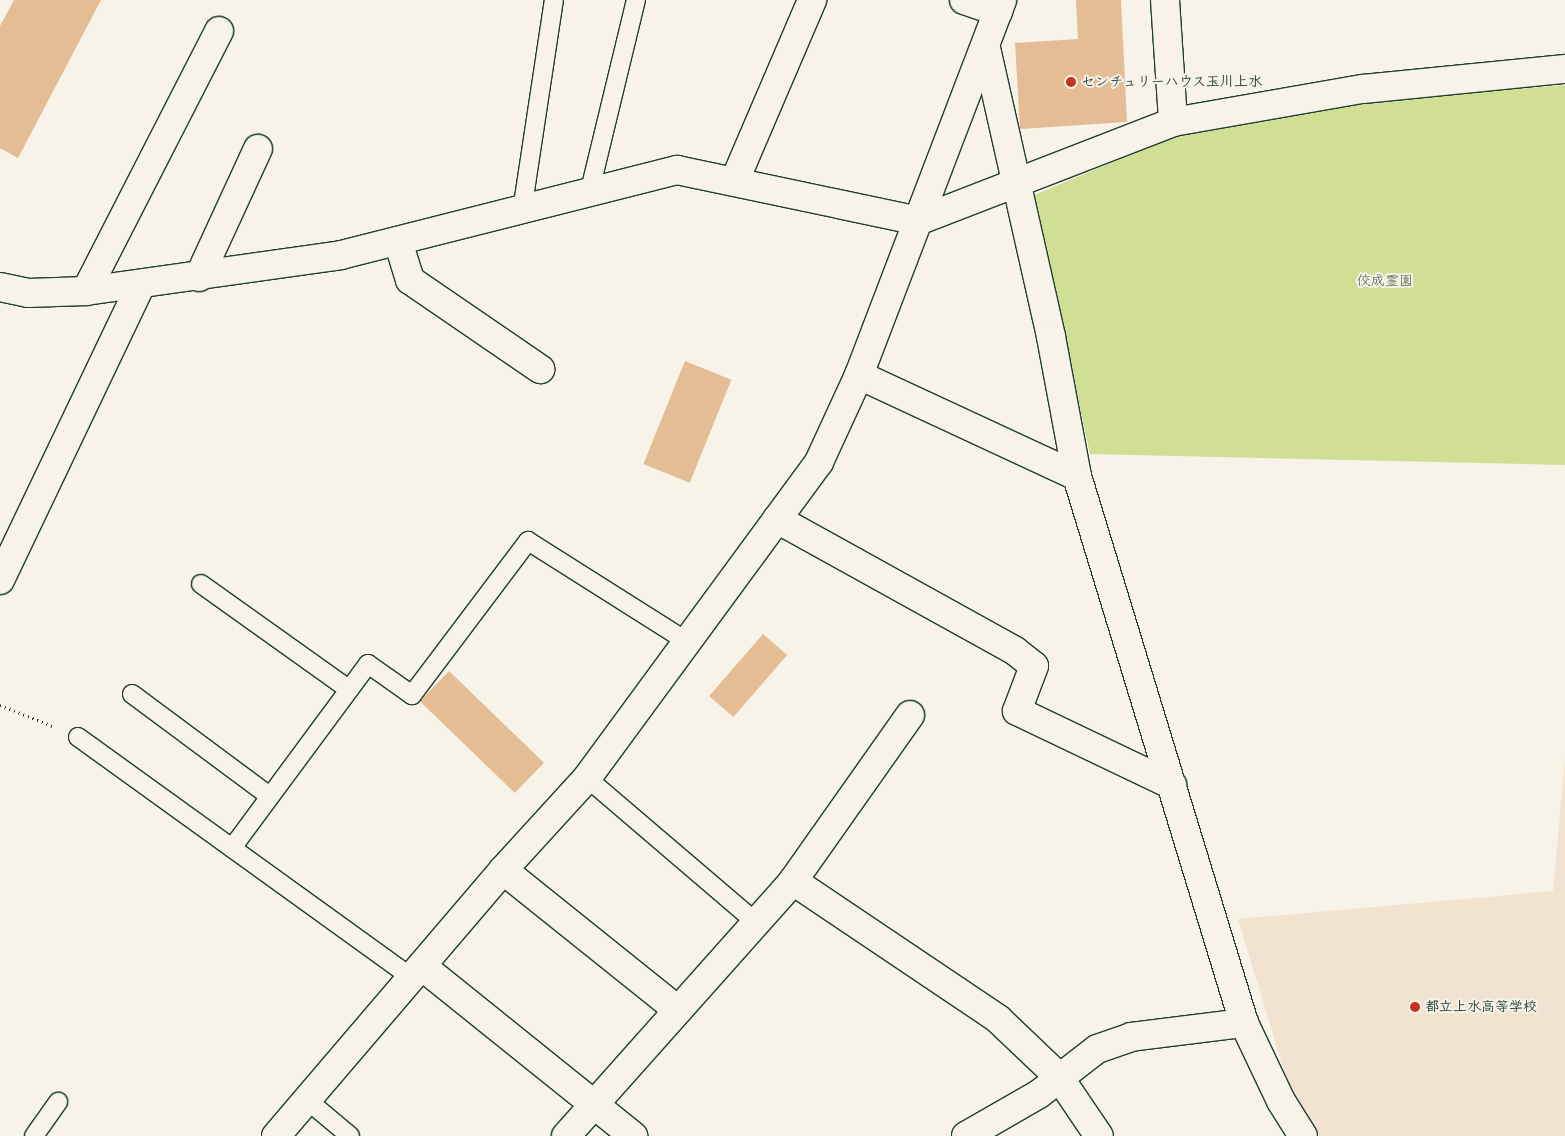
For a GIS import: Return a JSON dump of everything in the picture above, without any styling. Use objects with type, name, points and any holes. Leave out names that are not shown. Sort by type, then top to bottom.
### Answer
[{"type":"street","points":[[735,180],[812,0]]},
{"type":"street","points":[[276,1136],[418,973],[503,870],[587,778],[819,462],[859,375],[986,48],[1000,6],[964,0]]},
{"type":"street","points":[[1164,0],[1173,122]]},
{"type":"street","points":[[86,291],[219,31]]},
{"type":"street","points":[[986,48],[1052,337],[1077,476],[1244,1022],[1281,1100],[1303,1136]]},
{"type":"street","points":[[0,287],[28,293],[86,291],[141,285],[341,256],[677,170],[735,180],[918,221],[1173,122],[1364,89],[1565,69]]},
{"type":"street","points":[[199,276],[258,148]]},
{"type":"street","points":[[398,241],[410,280],[540,369]]},
{"type":"street","points":[[0,580],[141,285]]},
{"type":"street","points":[[859,375],[1077,476]]},
{"type":"street","points":[[777,520],[1015,651],[1034,666],[1018,710],[1172,785]]},
{"type":"street","points":[[566,1136],[757,923],[792,881],[910,715]]},
{"type":"street","points":[[503,870],[678,1010]]},
{"type":"street","points":[[792,881],[998,1019],[1059,1077],[1099,1136]]},
{"type":"street","points":[[418,973],[594,1103],[633,1136]]},
{"type":"street","points":[[966,1136],[1039,1094],[1097,1048],[1131,1037],[1244,1022]]},
{"type":"lane","points":[[522,211],[554,0]]},
{"type":"lane","points":[[589,194],[636,0]]},
{"type":"lane","points":[[232,848],[268,795],[347,688],[368,664],[412,695],[528,540],[688,642]]},
{"type":"lane","points":[[201,584],[347,688]]},
{"type":"lane","points":[[132,694],[268,795]]},
{"type":"lane","points":[[78,737],[232,848],[418,973]]},
{"type":"lane","points":[[587,778],[757,923]]},
{"type":"lane","points":[[307,1100],[350,1136]]},
{"type":"lane","points":[[34,1136],[58,1102]]},
{"type":"path","points":[[0,705],[78,737]]},
{"type":"shaded area","name":"都立上水高等学校","points":[[1565,759],[1565,1136],[1317,1136],[1291,1094],[1238,919],[1553,891]]},
{"type":"green space","name":"佼成霊園","points":[[1565,85],[1565,465],[1090,454],[1034,195],[1183,133],[1376,101]]},
{"type":"building","points":[[14,0],[101,0],[18,158],[0,148],[0,26]]},
{"type":"building","name":"センチュリーハウス玉川上水","points":[[1076,0],[1121,0],[1127,122],[1020,129],[1015,43],[1078,39]]},
{"type":"building","points":[[685,361],[731,380],[690,483],[643,464]]},
{"type":"building","points":[[763,634],[787,655],[733,717],[709,696]]},
{"type":"building","points":[[449,671],[544,763],[515,793],[420,701]]},
{"type":"place","name":"センチュリーハウス玉川上水","points":[[1071,82]]},
{"type":"place","name":"都立上水高等学校","points":[[1415,1007]]}]
